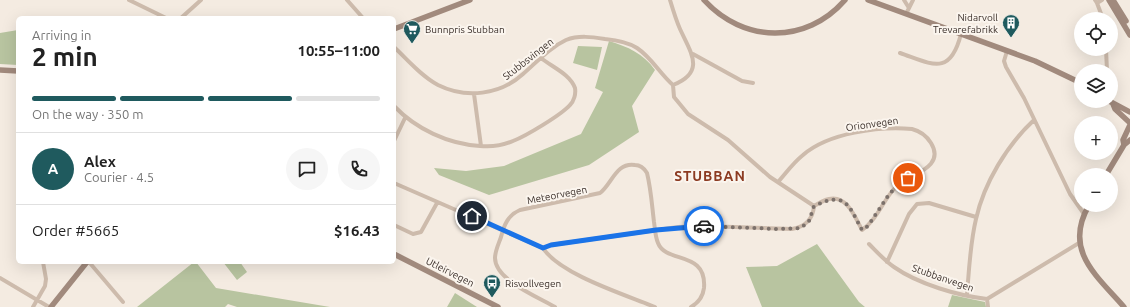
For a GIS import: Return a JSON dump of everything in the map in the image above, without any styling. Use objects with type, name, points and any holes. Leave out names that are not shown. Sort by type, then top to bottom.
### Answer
[{"type":"street","points":[[129,0],[162,16]]},
{"type":"street","points":[[183,16],[201,0]]},
{"type":"street","points":[[347,0],[361,16]]},
{"type":"street","points":[[396,28],[464,1],[470,0]]},
{"type":"street","points":[[543,248],[551,245],[656,230],[703,226],[792,229],[801,228],[809,221],[814,206],[778,182],[728,140],[688,114],[674,97],[674,85],[682,82],[691,74],[694,64],[693,54],[680,28],[670,0]]},
{"type":"street","points":[[704,0],[721,16],[734,24],[759,33],[779,34],[800,30],[822,20],[845,0]]},
{"type":"street","points":[[868,0],[1049,67],[1074,80]]},
{"type":"street","points":[[904,0],[909,8]]},
{"type":"street","points":[[906,14],[912,0]]},
{"type":"street","points":[[1100,12],[1096,2],[1102,0]]},
{"type":"street","points":[[1110,0],[1130,35]]},
{"type":"street","points":[[1113,0],[1130,28]]},
{"type":"street","points":[[900,53],[936,65],[943,64],[954,54],[961,34]]},
{"type":"street","name":"Stubbsvingen","points":[[396,49],[436,84],[450,90],[474,94],[490,92],[507,86],[523,75],[550,49],[566,40],[582,36],[611,40],[636,48],[649,58],[663,76],[674,85]]},
{"type":"street","points":[[1007,51],[1005,65],[1024,98],[1070,194],[1084,214],[1079,228],[1079,243],[1081,251],[1087,263],[1124,307]]},
{"type":"street","points":[[693,54],[742,81],[752,83]]},
{"type":"street","points":[[396,108],[405,118],[455,142],[481,146],[501,145],[513,141],[566,109],[572,102],[575,92],[572,83],[564,75],[541,58]]},
{"type":"street","points":[[0,70],[16,71]]},
{"type":"street","points":[[474,94],[481,146]]},
{"type":"street","points":[[1118,106],[1130,112]]},
{"type":"street","points":[[1114,108],[1130,122],[1123,140],[1124,145]]},
{"type":"street","points":[[396,137],[405,118]]},
{"type":"street","points":[[967,295],[976,217],[994,173],[1019,134],[1034,120]]},
{"type":"street","name":"Orionvegen","points":[[778,182],[803,155],[819,144],[838,137],[863,131],[903,128],[919,131],[932,146],[934,154],[932,164],[921,173],[900,182],[888,196],[868,226],[862,230],[849,206],[843,201],[829,199],[814,206]]},
{"type":"street","points":[[1110,168],[1124,145],[1130,140]]},
{"type":"street","name":"Meteorvegen","points":[[503,230],[511,215],[520,210],[600,194],[618,170],[626,165],[634,164],[643,168],[647,173],[656,230]]},
{"type":"street","points":[[396,184],[543,248],[546,254],[572,272],[594,283],[655,307]]},
{"type":"street","points":[[396,226],[413,234],[421,232],[437,203]]},
{"type":"street","points":[[887,262],[909,214],[917,204],[929,203],[976,217]]},
{"type":"street","points":[[503,230],[495,257],[496,265],[501,273],[505,278],[555,307]]},
{"type":"street","points":[[656,230],[658,243],[661,248],[672,255],[687,258],[701,272],[704,278],[703,293],[699,300],[691,307]]},
{"type":"street","points":[[988,307],[987,299],[1079,243]]},
{"type":"street","name":"Stubbanvegen","points":[[869,244],[887,262],[902,272],[917,279],[967,295],[987,299]]},
{"type":"street","name":"Utleirvegen","points":[[396,255],[498,307]]},
{"type":"street","points":[[33,307],[45,286],[46,279],[43,264]]},
{"type":"street","points":[[0,278],[50,307],[86,264]]},
{"type":"street","points":[[90,264],[123,302]]},
{"type":"green space","points":[[16,30],[16,65],[0,64],[0,33]]},
{"type":"green space","points":[[609,41],[635,51],[655,70],[632,106],[639,132],[589,165],[489,195],[439,175],[434,168],[466,171],[504,166],[581,134],[603,92],[595,88]]},
{"type":"green space","points":[[578,46],[602,47],[597,70],[573,63]]},
{"type":"green space","points":[[817,244],[859,302],[865,307],[762,307],[746,267],[777,266]]},
{"type":"green space","points":[[191,264],[198,264],[216,288],[330,307],[237,307],[228,304],[225,307],[137,307]]},
{"type":"green space","points":[[225,264],[241,264],[247,272],[237,280]]},
{"type":"green space","points":[[455,293],[477,307],[447,307]]},
{"type":"green space","points":[[952,295],[985,302],[986,307],[948,307]]},
{"type":"way so far","points":[[704,226],[777,229],[801,228],[812,216],[814,206],[829,199],[837,199],[843,201],[849,206],[862,230],[868,226],[888,196],[900,182],[908,178]]},
{"type":"place","name":"Nidarvoll Trevarefabrikk","points":[[1011,38]]},
{"type":"place","name":"Bunnpris Stubban","points":[[412,44]]},
{"type":"place","name":"Risvollvegen","points":[[492,298]]},
{"type":"district","name":"STUBBAN","points":[[710,176]]},
{"type":"route","points":[[472,216],[543,248],[551,245],[656,230],[704,226]]}]
